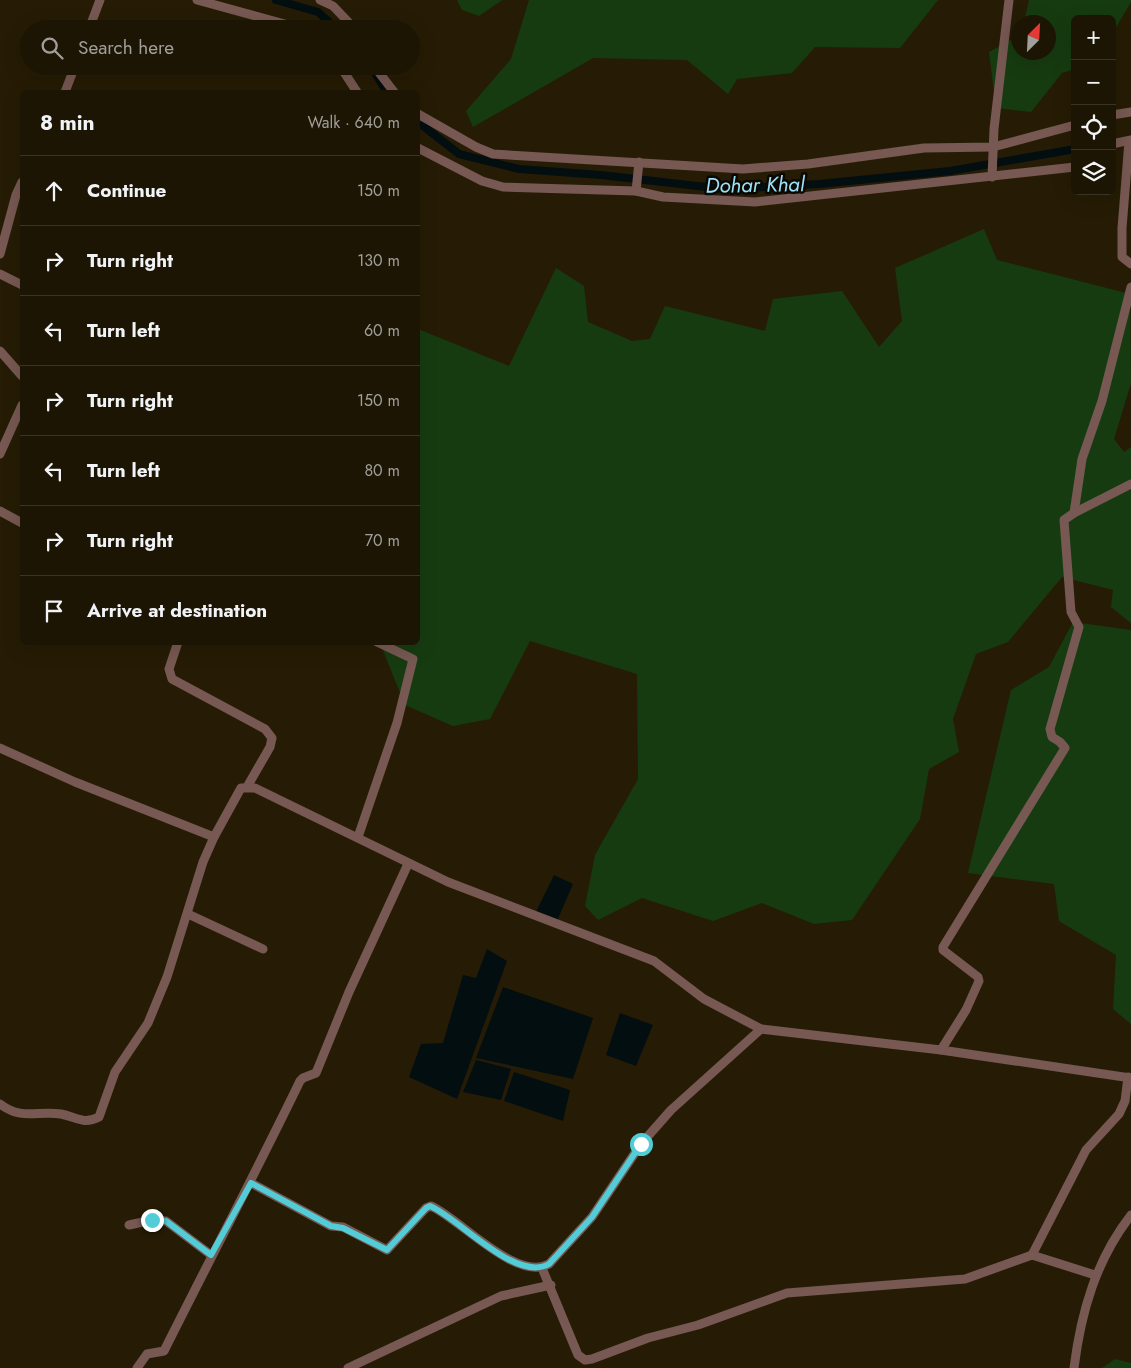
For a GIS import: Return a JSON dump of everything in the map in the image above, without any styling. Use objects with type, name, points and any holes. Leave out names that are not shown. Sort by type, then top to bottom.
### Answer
[{"type":"street","points":[[92,20],[100,0]]},
{"type":"street","points":[[197,0],[270,20]]},
{"type":"street","points":[[320,0],[333,6],[346,20]]},
{"type":"street","points":[[992,175],[993,149],[1009,0]]},
{"type":"street","points":[[66,90],[72,75]]},
{"type":"street","points":[[346,75],[356,90]]},
{"type":"street","points":[[381,75],[392,90]]},
{"type":"street","points":[[1116,114],[1131,112]]},
{"type":"street","points":[[420,115],[476,147],[493,154],[638,167],[744,169],[808,164],[924,148],[993,149],[1071,126]]},
{"type":"street","points":[[1116,143],[1130,140],[1122,228],[1122,257],[1131,264]]},
{"type":"street","points":[[420,149],[482,181],[503,186],[636,189],[663,196],[755,202],[1071,167]]},
{"type":"street","points":[[636,189],[638,167]]},
{"type":"street","points":[[0,254],[20,187]]},
{"type":"street","points":[[0,274],[20,284]]},
{"type":"street","points":[[1074,513],[1082,458],[1102,402],[1131,287]]},
{"type":"street","points":[[0,351],[20,374]]},
{"type":"street","points":[[0,454],[20,409]]},
{"type":"street","points":[[941,1050],[966,1010],[979,981],[978,977],[943,950],[943,947],[1065,748],[1052,737],[1050,729],[1079,627],[1071,612],[1064,520],[1131,484]]},
{"type":"street","points":[[0,511],[20,522]]},
{"type":"street","points":[[177,645],[169,669],[172,679],[265,729],[272,738],[270,747],[247,787]]},
{"type":"street","points":[[358,837],[394,732],[413,662],[411,656],[394,646]]},
{"type":"street","points":[[0,748],[75,782],[214,836]]},
{"type":"street","points":[[0,1104],[13,1112],[29,1116],[63,1114],[78,1121],[92,1121],[99,1117],[115,1072],[152,1014],[167,977],[203,862],[214,836],[241,788],[255,788],[448,882],[654,961],[704,998],[761,1029],[941,1050],[1130,1078],[1125,1101],[1119,1114],[1086,1150],[1032,1255]]},
{"type":"street","points":[[137,1368],[147,1354],[164,1351],[211,1255],[251,1183],[300,1081],[316,1073],[349,992],[408,864]]},
{"type":"street","points":[[188,914],[263,949]]},
{"type":"street","points":[[251,1183],[331,1226],[343,1228],[387,1250],[430,1206],[500,1255],[531,1267],[542,1268],[549,1264],[592,1217],[641,1144],[671,1110],[761,1029]]},
{"type":"street","points":[[1074,1368],[1078,1331],[1095,1275],[1131,1215]]},
{"type":"street","points":[[129,1224],[152,1220],[166,1221],[211,1255]]},
{"type":"street","points":[[542,1268],[551,1285],[578,1355],[585,1360],[648,1338],[698,1325],[787,1293],[964,1279],[1032,1255],[1095,1275]]},
{"type":"street","points":[[348,1368],[501,1296],[551,1285]]},
{"type":"green space","points":[[457,0],[502,0],[479,16],[462,10]]},
{"type":"green space","points":[[529,0],[938,0],[900,48],[815,47],[792,73],[737,79],[728,94],[687,60],[593,58],[473,127],[466,111],[511,59]]},
{"type":"green space","points":[[1029,0],[1131,0],[1116,27],[1116,15],[1071,15],[1071,70],[1062,73],[1031,112],[996,108],[989,52],[1011,40],[1011,60],[1056,60],[1056,15],[1026,15]]},
{"type":"green space","points":[[984,229],[997,260],[1130,294],[1131,383],[1114,439],[1124,452],[1131,447],[1131,623],[1111,607],[1113,590],[1062,577],[1008,642],[976,654],[953,719],[959,752],[929,769],[920,819],[852,920],[814,924],[762,903],[713,921],[642,898],[598,920],[585,906],[595,855],[638,779],[637,674],[530,641],[490,719],[453,726],[405,705],[381,645],[420,645],[420,330],[509,366],[556,268],[584,286],[588,322],[632,341],[650,339],[665,306],[765,331],[773,299],[842,291],[879,347],[902,321],[895,268]]},
{"type":"green space","points":[[1073,622],[1131,630],[1131,1024],[1113,1009],[1116,955],[1059,921],[1054,884],[968,873],[1011,690],[1049,667]]},
{"type":"green space","points":[[1115,1359],[1131,1363],[1131,1368],[1102,1368]]},
{"type":"shaded area","points":[[554,875],[573,884],[557,921],[535,914]]},
{"type":"shaded area","points":[[487,949],[507,961],[457,1099],[409,1077],[421,1044],[443,1043],[463,975],[476,978]]},
{"type":"shaded area","points":[[503,987],[593,1018],[573,1079],[476,1058]]},
{"type":"shaded area","points":[[620,1013],[653,1025],[636,1066],[606,1055]]},
{"type":"shaded area","points":[[476,1060],[511,1069],[501,1100],[463,1092]]},
{"type":"shaded area","points":[[514,1072],[570,1090],[563,1121],[504,1101]]},
{"type":"waterway","name":"Dohar Khal","points":[[276,0],[318,12],[327,20]]},
{"type":"waterway","name":"Dohar Khal","points":[[376,75],[386,90]]},
{"type":"waterway","name":"Dohar Khal","points":[[420,124],[459,154],[519,169],[601,175],[724,189],[819,184],[950,171],[1071,150]]},
{"type":"route","points":[[152,1220],[166,1221],[192,1238],[211,1255],[251,1183],[331,1226],[343,1228],[387,1250],[430,1206],[500,1255],[531,1267],[542,1268],[549,1264],[592,1217],[641,1144]]}]
